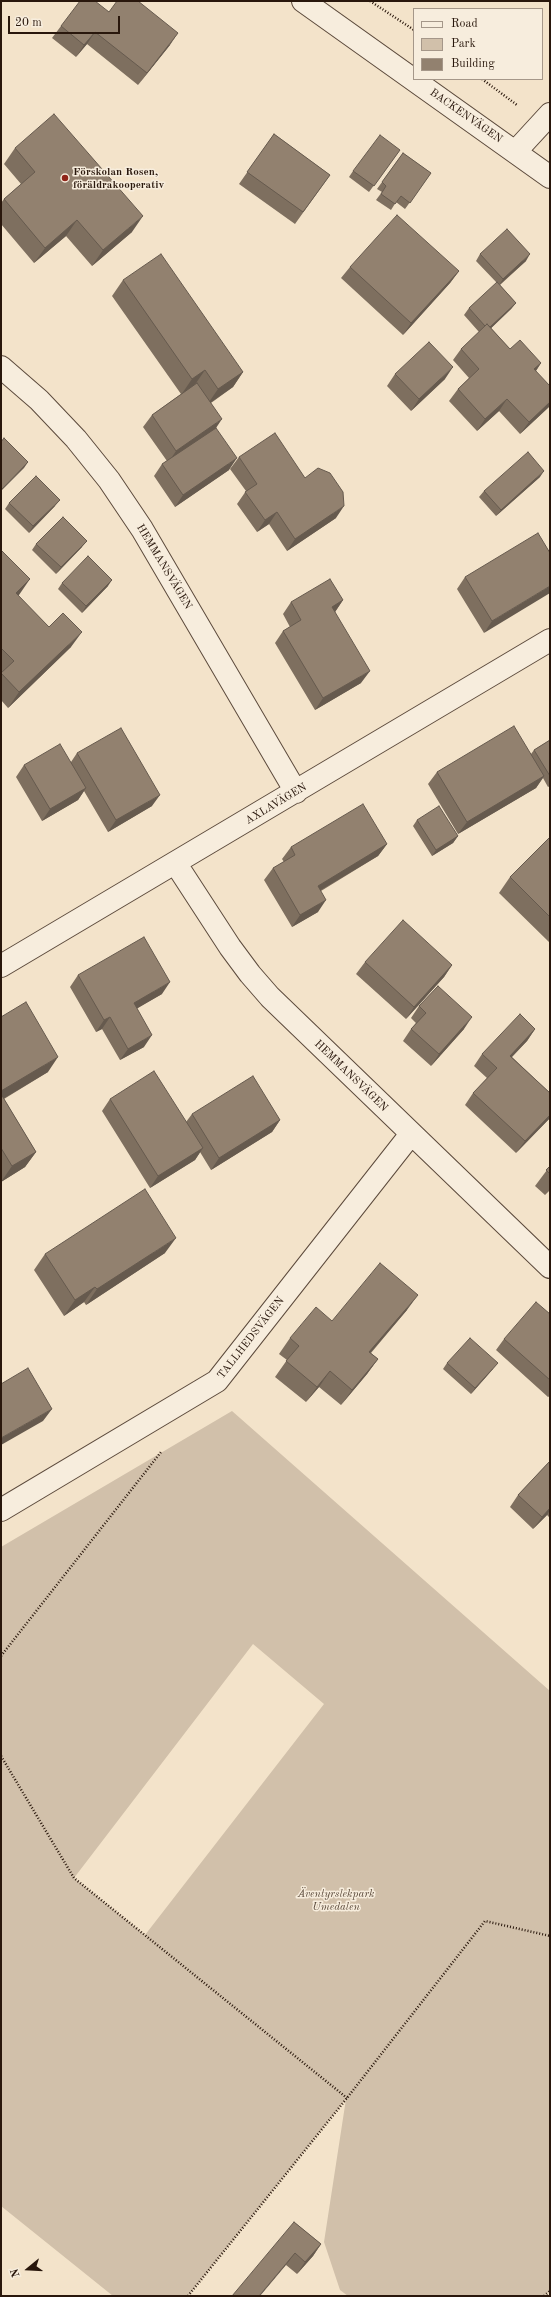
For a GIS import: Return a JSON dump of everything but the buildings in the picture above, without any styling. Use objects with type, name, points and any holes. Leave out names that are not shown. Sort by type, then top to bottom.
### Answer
[{"type":"street","name":"BACKENVÄGEN","points":[[303,1],[413,79]]},
{"type":"street","name":"BACKENVÄGEN","points":[[414,80],[550,177]]},
{"type":"street","points":[[516,152],[550,114]]},
{"type":"street","name":"HEMMANSVÄGEN","points":[[1,367],[39,400],[76,439],[109,480],[142,529],[296,792]]},
{"type":"street","name":"AXLAVÄGEN","points":[[1,966],[296,792],[547,647]]},
{"type":"street","name":"HEMMANSVÄGEN","points":[[176,864],[250,974],[270,997],[550,1267]]},
{"type":"street","name":"TALLHEDSVÄGEN","points":[[1,1510],[217,1381],[411,1134]]},
{"type":"path","points":[[370,1],[413,29]]},
{"type":"path","points":[[1,1656],[163,1450]]},
{"type":"path","points":[[1,1756],[74,1878],[347,2098]]},
{"type":"path","points":[[188,2296],[347,2098],[485,1921],[550,1936]]},
{"type":"path","points":[[544,2296],[550,2291]]},
{"type":"green space","name":"Äventyrslekpark Umedalen","points":[[232,1411],[550,1691],[550,2291],[544,2296],[348,2296],[340,2290],[324,2242],[346,2099],[188,2296],[113,2296],[1,2206],[1,1547]],"holes":[[[253,1644],[324,1704],[145,1935],[74,1878]]]},
{"type":"place","name":"Förskolan Rosen, föräldrakooperativ","points":[[65,178]]}]
